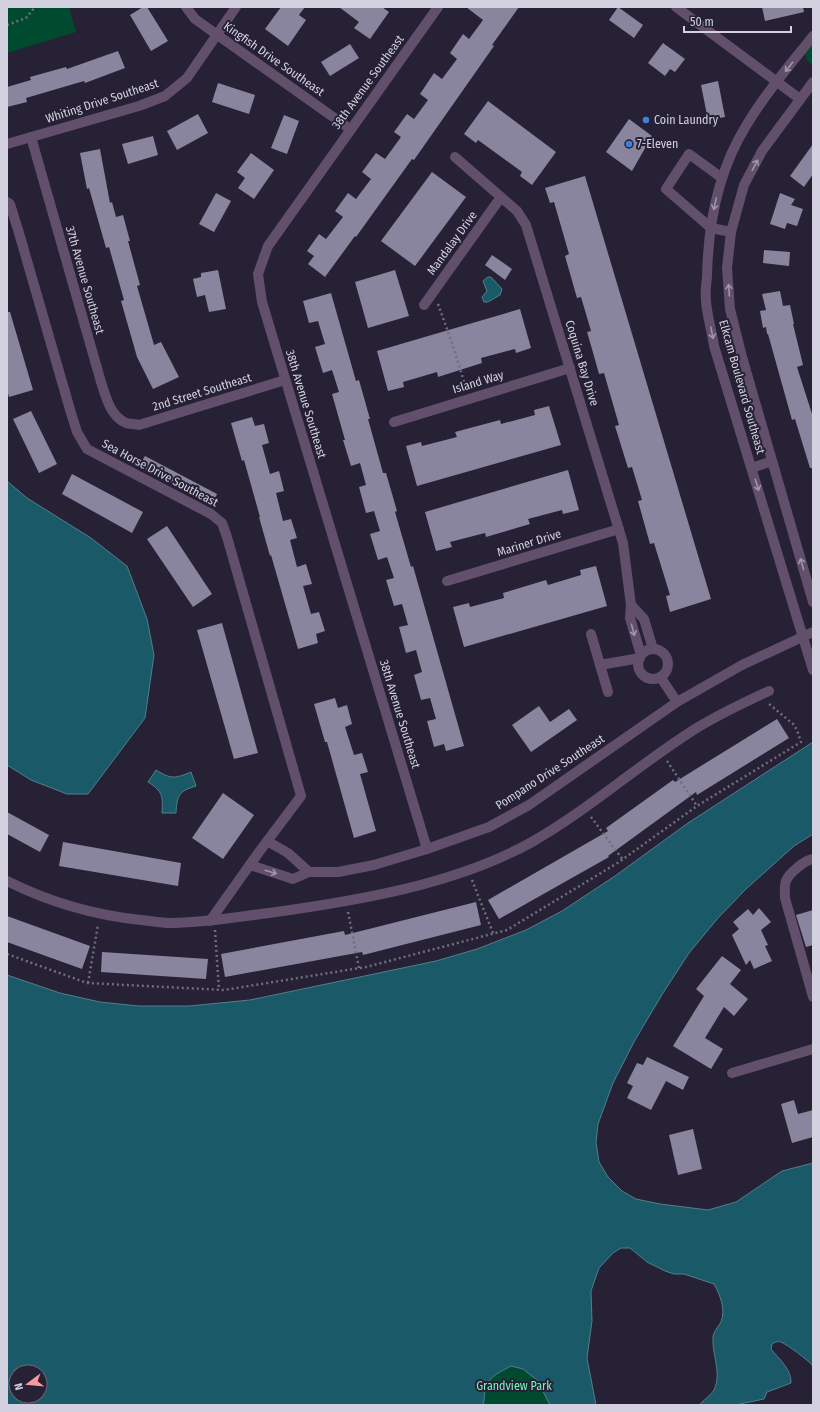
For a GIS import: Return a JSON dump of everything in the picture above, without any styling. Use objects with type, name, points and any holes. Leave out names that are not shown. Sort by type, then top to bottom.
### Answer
[{"type":"street","name":"Kingfish Drive Southeast","points":[[186,7],[195,19],[350,129]]},
{"type":"street","name":"Whiting Drive Southeast","points":[[7,144],[139,106],[165,96],[187,78],[236,7]]},
{"type":"street","name":"38th Avenue Southeast","points":[[427,849],[262,302],[258,274],[268,246],[438,7]]},
{"type":"street","points":[[676,7],[800,100]]},
{"type":"street","name":"Elkcam Boulevard Southeast","points":[[813,36],[745,127],[730,157],[715,202],[707,253],[706,301],[714,346],[813,670]]},
{"type":"street","name":"Elkcam Boulevard Southeast","points":[[813,82],[762,151],[744,186],[731,232],[727,268],[730,309],[742,357],[813,602]]},
{"type":"street","name":"37th Avenue Southeast","points":[[31,137],[107,400],[109,406],[117,416],[126,423]]},
{"type":"street","points":[[722,178],[689,154],[666,189],[711,228],[731,232]]},
{"type":"street","name":"Coquina Bay Drive","points":[[455,157],[517,211],[526,225],[623,543],[631,605],[630,618],[640,656],[638,668],[644,676],[652,680],[661,678]]},
{"type":"street","name":"Mandalay Drive","points":[[424,305],[501,197]]},
{"type":"street","name":"Sea Horse Drive Southeast","points":[[7,202],[10,204],[19,233],[77,432],[87,449],[210,514],[222,524],[227,537],[301,796],[250,865]]},
{"type":"street","name":"Island Way","points":[[394,422],[570,368]]},
{"type":"street","name":"2nd Street Southeast","points":[[126,423],[139,425],[285,380]]},
{"type":"street","points":[[752,468],[772,461]]},
{"type":"street","name":"Mariner Drive","points":[[447,582],[619,529]]},
{"type":"street","points":[[631,605],[644,619],[653,649]]},
{"type":"street","name":"Pompano Drive Southeast","points":[[250,865],[293,879],[309,872],[338,872],[374,866],[489,827],[529,804],[678,702],[742,665],[813,632]]},
{"type":"street","points":[[591,634],[608,692]]},
{"type":"street","points":[[600,664],[640,656],[644,652],[653,649],[662,652],[668,663],[667,671],[661,678],[678,702]]},
{"type":"street","points":[[7,881],[30,892],[86,911],[169,924],[212,921],[346,901],[408,888],[490,862],[532,842],[692,730],[723,712],[769,691]]},
{"type":"street","points":[[267,841],[288,853],[309,872]]},
{"type":"street","points":[[813,859],[803,863],[786,881],[785,898],[813,997]]},
{"type":"street","points":[[212,921],[250,865]]},
{"type":"street","points":[[732,1073],[813,1049]]},
{"type":"path","points":[[7,25],[26,18],[35,7]]},
{"type":"path","points":[[433,291],[451,340],[469,398]]},
{"type":"path","points":[[7,954],[88,983],[219,990],[359,968],[507,930],[623,860],[697,806],[801,742],[797,730],[793,724],[758,696]]},
{"type":"path","points":[[661,752],[697,806]]},
{"type":"path","points":[[584,807],[623,860]]},
{"type":"path","points":[[467,870],[493,933]]},
{"type":"path","points":[[346,901],[359,968]]},
{"type":"path","points":[[88,983],[100,914]]},
{"type":"path","points":[[212,921],[219,990]]},
{"type":"green space","points":[[7,7],[69,7],[76,32],[7,53]]},
{"type":"green space","points":[[813,44],[813,65],[808,62],[805,53]]},
{"type":"green space","name":"Grandview Park","points":[[511,1366],[523,1369],[537,1380],[550,1405],[483,1405],[486,1386],[490,1379]]},
{"type":"shaded area","points":[[488,277],[491,277],[502,289],[500,295],[488,302],[484,302],[482,297],[487,291],[483,281]]},
{"type":"shaded area","points":[[7,481],[27,498],[91,538],[127,566],[147,619],[154,655],[145,718],[88,794],[67,794],[31,780],[7,765]]},
{"type":"shaded area","points":[[813,742],[813,834],[794,846],[746,889],[718,918],[689,953],[635,1040],[613,1083],[598,1124],[596,1142],[599,1162],[608,1177],[622,1191],[636,1199],[660,1204],[708,1210],[736,1202],[782,1171],[813,1163],[813,1366],[788,1346],[781,1342],[775,1342],[772,1344],[771,1349],[787,1369],[791,1378],[791,1383],[767,1392],[764,1399],[735,1405],[699,1405],[713,1392],[716,1384],[717,1371],[713,1336],[721,1322],[723,1307],[716,1288],[714,1284],[684,1274],[674,1274],[665,1271],[647,1262],[630,1248],[621,1248],[613,1253],[599,1268],[591,1291],[592,1321],[587,1358],[596,1405],[550,1405],[537,1380],[523,1369],[511,1366],[490,1379],[485,1388],[483,1405],[7,1405],[7,975],[60,993],[100,1002],[139,1006],[189,1006],[250,1000],[436,961],[477,949],[526,930],[562,911],[615,876],[688,823]]},
{"type":"shaded area","points":[[156,770],[173,777],[191,772],[196,786],[182,792],[178,798],[176,813],[162,813],[161,795],[157,788],[148,782]]},
{"type":"building","points":[[143,7],[147,7],[168,41],[151,51],[130,15]]},
{"type":"building","points":[[281,7],[305,7],[299,15],[306,20],[288,46],[265,29]]},
{"type":"building","points":[[339,7],[382,7],[389,12],[370,39],[354,28],[359,22]]},
{"type":"building","points":[[466,7],[519,7],[492,45],[494,46],[414,160],[412,159],[356,237],[355,236],[325,277],[308,264],[314,256],[307,251],[319,234],[326,239],[343,217],[335,211],[348,193],[356,199],[371,179],[362,172],[376,153],[385,159],[401,137],[394,132],[407,114],[414,119],[428,100],[420,94],[434,73],[442,79],[457,59],[450,53],[463,34],[469,39],[483,20]]},
{"type":"building","points":[[618,7],[643,25],[634,38],[609,20]]},
{"type":"building","points":[[762,7],[803,7],[804,12],[765,21]]},
{"type":"building","points":[[663,43],[685,59],[675,72],[670,69],[665,76],[648,63]]},
{"type":"building","points":[[350,44],[359,58],[330,76],[321,62]]},
{"type":"building","points":[[118,51],[125,68],[85,83],[84,81],[26,98],[27,102],[7,107],[7,87],[31,80],[30,77],[66,67],[67,69]]},
{"type":"building","points":[[718,81],[725,117],[708,120],[701,85]]},
{"type":"building","points":[[218,83],[255,95],[249,114],[212,102]]},
{"type":"building","points":[[488,101],[556,152],[532,185],[520,176],[522,172],[478,140],[476,143],[464,134]]},
{"type":"building","points":[[198,114],[208,133],[177,150],[167,131]]},
{"type":"building","points":[[284,115],[299,121],[287,154],[271,148]]},
{"type":"building","name":"7-Eleven","points":[[629,119],[652,136],[632,171],[606,152]]},
{"type":"building","points":[[153,136],[158,155],[128,164],[122,144]]},
{"type":"building","points":[[813,144],[813,174],[804,187],[790,176]]},
{"type":"building","points":[[100,149],[110,203],[112,202],[116,217],[123,215],[130,241],[128,241],[140,285],[137,286],[154,345],[161,342],[179,377],[153,389],[137,357],[121,301],[124,300],[109,247],[106,248],[89,188],[87,189],[80,153]]},
{"type":"building","points":[[251,153],[274,170],[254,199],[238,188],[245,178],[237,172]]},
{"type":"building","points":[[432,172],[466,197],[415,266],[381,241]]},
{"type":"building","points":[[585,176],[711,599],[670,612],[666,596],[670,595],[654,543],[650,544],[638,501],[642,500],[632,467],[628,468],[615,426],[619,425],[604,373],[599,374],[587,332],[591,331],[581,297],[577,298],[565,256],[569,254],[554,202],[550,203],[545,188]]},
{"type":"building","points":[[216,193],[231,201],[214,232],[199,224]]},
{"type":"building","points":[[780,193],[795,199],[791,205],[803,209],[797,226],[787,223],[785,229],[770,224]]},
{"type":"building","points":[[764,250],[790,252],[789,266],[763,263]]},
{"type":"building","points":[[492,255],[512,269],[505,280],[485,265]]},
{"type":"building","points":[[218,270],[226,309],[209,312],[205,295],[197,297],[193,279],[201,277],[201,273]]},
{"type":"building","points":[[395,270],[409,316],[368,328],[355,282]]},
{"type":"building","points":[[780,291],[783,306],[790,305],[803,365],[797,367],[813,417],[813,468],[810,468],[795,419],[792,420],[766,327],[763,328],[760,311],[766,310],[762,294]]},
{"type":"building","points":[[331,293],[356,381],[359,380],[383,473],[386,473],[397,511],[395,512],[411,567],[413,566],[464,746],[446,751],[444,744],[434,747],[427,721],[436,719],[430,698],[421,700],[414,675],[422,672],[416,650],[406,653],[399,627],[408,625],[402,604],[394,606],[386,580],[394,578],[387,557],[378,560],[370,534],[380,531],[374,511],[366,513],[359,487],[366,485],[360,463],[351,466],[343,440],[345,440],[332,394],[339,392],[332,370],[323,373],[315,347],[325,344],[318,321],[309,323],[303,301]]},
{"type":"building","points":[[520,309],[531,348],[516,353],[515,349],[481,358],[482,363],[438,377],[437,372],[403,382],[404,387],[388,391],[377,351]]},
{"type":"building","points":[[7,312],[10,312],[33,390],[9,397],[7,390]]},
{"type":"building","points":[[549,406],[561,445],[417,486],[406,446],[421,442],[422,446],[457,437],[455,432],[500,420],[501,424],[535,415],[534,410]]},
{"type":"building","points":[[31,411],[57,464],[39,473],[13,419]]},
{"type":"building","points":[[252,417],[255,426],[264,424],[269,443],[262,445],[270,474],[279,471],[284,491],[276,493],[283,521],[291,519],[297,538],[290,540],[297,567],[306,564],[312,584],[303,586],[311,614],[319,612],[325,631],[316,634],[318,643],[298,649],[271,555],[270,556],[244,460],[242,461],[231,423]]},
{"type":"building","points":[[145,456],[217,494],[212,505],[139,466]]},
{"type":"building","points":[[568,470],[579,510],[563,514],[562,510],[528,519],[530,524],[486,537],[485,533],[450,542],[452,547],[436,551],[425,512]]},
{"type":"building","points":[[72,474],[143,512],[132,533],[62,494]]},
{"type":"building","points":[[167,526],[212,594],[193,607],[147,539]]},
{"type":"building","points":[[596,566],[607,606],[464,647],[453,607],[469,603],[470,607],[504,598],[503,593],[546,580],[548,585],[581,575],[580,570]]},
{"type":"building","points":[[222,623],[258,753],[234,759],[197,630]]},
{"type":"building","points":[[335,698],[338,708],[347,705],[352,724],[345,727],[354,755],[362,753],[368,772],[360,774],[376,831],[354,838],[327,742],[325,742],[314,704]]},
{"type":"building","points":[[539,706],[550,722],[569,709],[577,720],[531,752],[512,725]]},
{"type":"building","points":[[777,719],[789,738],[697,795],[696,792],[608,856],[609,857],[499,919],[488,900],[608,831],[606,828],[673,780],[675,782]]},
{"type":"building","points":[[223,793],[254,815],[223,859],[192,838]]},
{"type":"building","points":[[7,812],[49,835],[40,852],[7,834]]},
{"type":"building","points":[[63,842],[181,863],[178,886],[59,866]]},
{"type":"building","points":[[476,902],[481,925],[363,955],[362,952],[225,977],[221,954],[344,931],[345,935]]},
{"type":"building","points":[[759,908],[771,922],[761,930],[768,945],[765,946],[772,961],[754,969],[750,960],[746,965],[732,935],[739,929],[733,922],[748,909],[753,915]]},
{"type":"building","points":[[813,910],[813,945],[806,947],[796,915]]},
{"type":"building","points":[[7,916],[90,946],[82,969],[7,942]]},
{"type":"building","points":[[102,952],[208,959],[206,979],[101,972]]},
{"type":"building","points":[[722,956],[741,970],[730,984],[748,999],[734,1016],[724,1007],[705,1038],[723,1049],[711,1069],[673,1046],[704,996],[696,989]]},
{"type":"building","points":[[647,1057],[689,1077],[683,1090],[666,1081],[651,1110],[627,1098],[633,1086],[627,1083],[637,1063],[643,1065]]},
{"type":"building","points":[[794,1100],[798,1114],[813,1110],[813,1137],[792,1143],[781,1104]]},
{"type":"building","points":[[693,1129],[702,1169],[678,1175],[669,1135]]},
{"type":"place","name":"Coin Laundry","points":[[646,120]]},
{"type":"place","name":"7-Eleven","points":[[629,144]]}]
